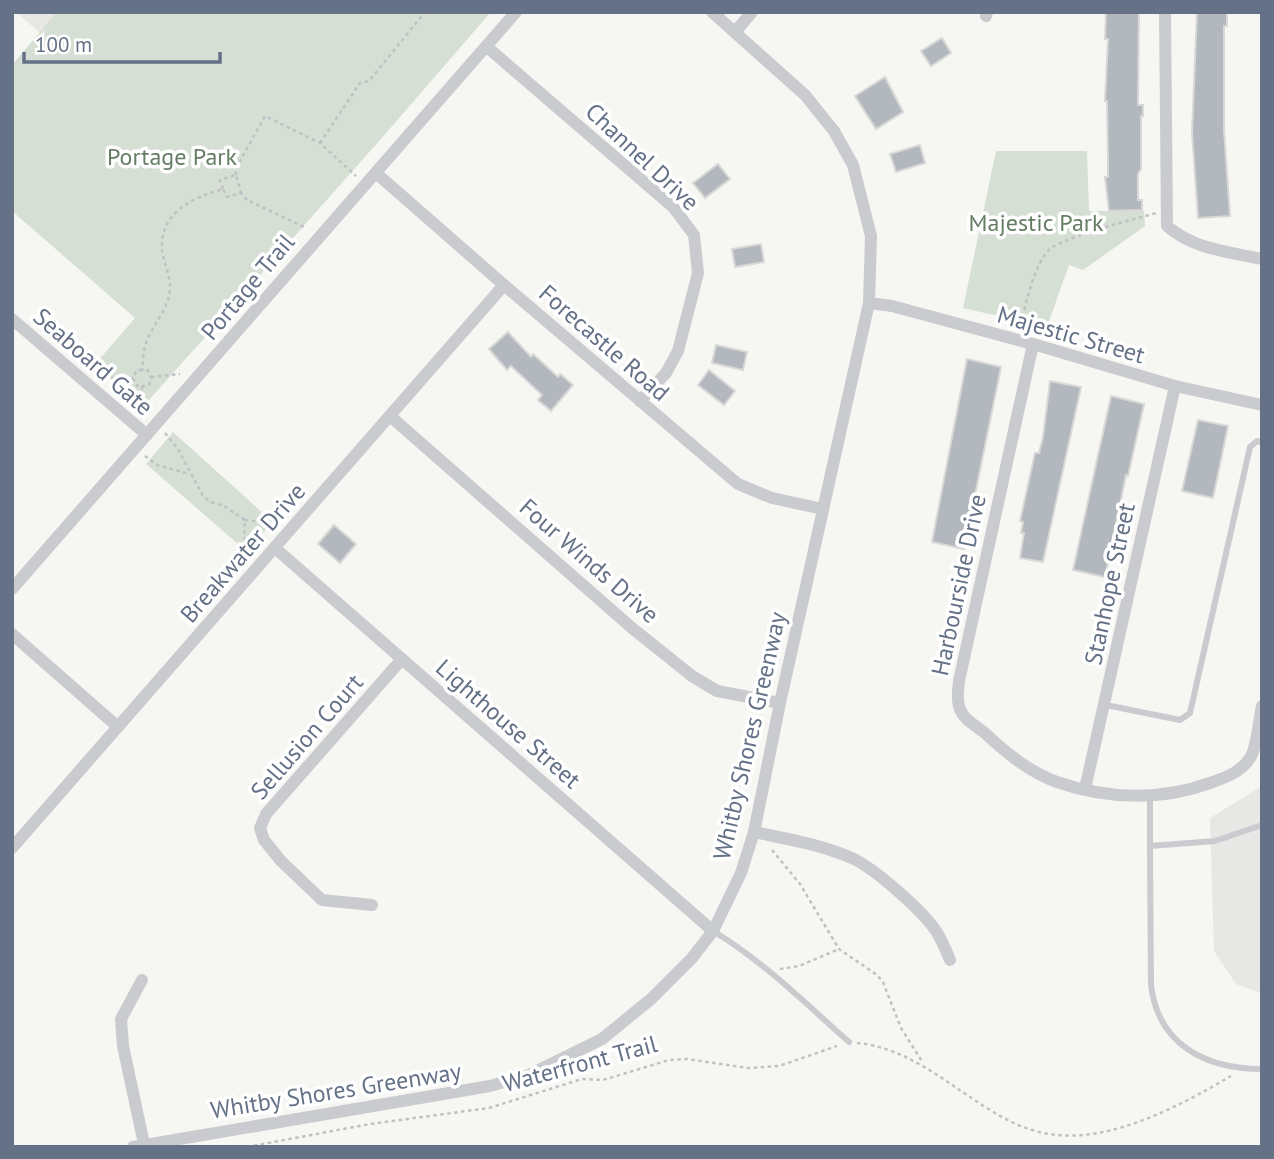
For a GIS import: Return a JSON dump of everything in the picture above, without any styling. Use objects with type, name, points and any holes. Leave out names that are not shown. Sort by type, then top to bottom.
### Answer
[{"type":"street","name":"Portage Trail","points":[[12,589],[516,12]]},
{"type":"street","name":"Whitby Shores Greenway","points":[[138,1146],[489,1086],[529,1075],[602,1039],[651,999],[692,958],[713,931],[740,873],[754,832],[869,303],[871,236],[853,165],[834,131],[805,95],[712,12]]},
{"type":"street","points":[[735,32],[752,12]]},
{"type":"street","points":[[1165,12],[1167,226],[1180,237],[1199,245],[1262,259]]},
{"type":"street","name":"Channel Drive","points":[[486,47],[673,207],[694,235],[698,273],[678,351],[666,373],[640,401]]},
{"type":"street","name":"Forecastle Road","points":[[376,173],[503,285],[738,484],[772,498],[823,509]]},
{"type":"street","name":"Breakwater Drive","points":[[12,848],[503,285]]},
{"type":"street","name":"Majestic Street","points":[[869,303],[892,306],[1033,344],[1175,386],[1262,405]]},
{"type":"street","name":"Seaboard Gate","points":[[14,325],[147,435]]},
{"type":"street","name":"Harbourside Drive","points":[[1033,344],[959,681],[958,698],[962,713],[995,743],[1032,770],[1056,782],[1116,795],[1150,796],[1183,792],[1227,777],[1240,769],[1252,755],[1262,706]]},
{"type":"street","name":"Stanhope Street","points":[[1085,789],[1106,705],[1175,386]]},
{"type":"street","name":"Four Winds Drive","points":[[390,415],[632,628],[692,676],[717,691],[780,703]]},
{"type":"street","name":"Lighthouse Street","points":[[275,548],[713,931]]},
{"type":"street","points":[[12,634],[118,727]]},
{"type":"street","name":"Sellusion Court","points":[[372,905],[322,900],[281,861],[264,841],[260,828],[266,814],[402,659]]},
{"type":"street","points":[[754,832],[809,844],[857,861],[880,877],[917,910],[935,930],[950,960]]},
{"type":"street","points":[[138,1146],[121,1019],[142,980]]},
{"type":"lane","points":[[1106,705],[1180,720],[1190,713],[1250,447],[1257,441],[1262,442]]},
{"type":"lane","points":[[1150,796],[1153,1006],[1161,1021],[1185,1048],[1220,1064],[1243,1069],[1262,1069]]},
{"type":"lane","points":[[1150,846],[1215,841],[1262,825]]},
{"type":"lane","points":[[713,931],[736,944],[767,969],[849,1042]]},
{"type":"path","points":[[320,143],[360,83],[369,81],[425,12]]},
{"type":"path","points":[[306,228],[247,200],[241,193],[234,170],[265,116],[320,143],[359,179]]},
{"type":"path","points":[[236,176],[220,180],[227,197],[241,193]]},
{"type":"path","points":[[142,370],[145,344],[167,302],[170,289],[161,242],[167,223],[180,208],[200,195],[223,189]]},
{"type":"path","points":[[1018,332],[1038,268],[1047,251],[1062,241],[1166,210]]},
{"type":"path","points":[[147,369],[151,377],[149,385],[138,387],[133,378],[137,370],[147,369]]},
{"type":"path","points":[[151,377],[180,374]]},
{"type":"path","points":[[104,379],[133,378]]},
{"type":"path","points":[[142,386],[144,413]]},
{"type":"path","points":[[163,431],[178,449],[203,496],[244,520],[261,522],[278,531]]},
{"type":"path","points":[[142,454],[158,465],[192,475]]},
{"type":"path","points":[[244,520],[244,538],[256,554]]},
{"type":"path","points":[[772,850],[800,884],[839,949],[883,982],[901,1028],[923,1065]]},
{"type":"path","points":[[767,969],[799,966],[839,949]]},
{"type":"path","points":[[849,1042],[871,1044],[923,1065],[985,1108],[1019,1126],[1048,1134],[1087,1134],[1143,1120],[1186,1102],[1243,1069]]},
{"type":"path","name":"Waterfront Trail","points":[[247,1147],[370,1124],[489,1108],[582,1079],[603,1080],[670,1060],[687,1059],[749,1068],[779,1066],[849,1042]]},
{"type":"shaded area","points":[[16,12],[57,12],[40,33]]},
{"type":"shaded area","points":[[1262,786],[1262,993],[1236,984],[1214,951],[1210,818]]},
{"type":"green space","name":"Portage Park","points":[[57,12],[491,12],[142,408],[96,363],[135,318],[12,211],[12,65]]},
{"type":"green space","name":"Majestic Park","points":[[996,151],[1087,151],[1089,211],[1144,211],[1145,226],[1083,270],[1069,265],[1047,327],[963,308]]},
{"type":"green space","points":[[173,432],[273,522],[246,551],[146,464]]},
{"type":"building","points":[[1106,12],[1139,12],[1138,105],[1143,105],[1143,116],[1138,200],[1142,200],[1142,210],[1109,211],[1105,177],[1108,177]]},
{"type":"building","points":[[1197,12],[1227,12],[1227,26],[1224,26],[1224,130],[1230,216],[1198,218],[1192,132]]},
{"type":"building","points":[[942,38],[951,53],[931,66],[921,51]]},
{"type":"building","points":[[885,77],[903,112],[876,129],[855,96]]},
{"type":"building","points":[[920,145],[925,163],[896,172],[890,154]]},
{"type":"building","points":[[718,164],[730,179],[705,198],[693,183]]},
{"type":"building","points":[[761,244],[764,262],[735,267],[732,249]]},
{"type":"building","points":[[508,332],[531,357],[533,354],[558,377],[560,374],[573,385],[551,411],[538,400],[542,395],[511,366],[507,370],[489,349]]},
{"type":"building","points":[[716,345],[747,352],[743,370],[712,363]]},
{"type":"building","points":[[967,359],[1001,367],[964,549],[932,542]]},
{"type":"building","points":[[709,370],[735,391],[724,405],[698,385]]},
{"type":"building","points":[[1050,381],[1081,387],[1043,562],[1020,558],[1024,533],[1021,533],[1023,522],[1020,521],[1035,453],[1039,453],[1043,437]]},
{"type":"building","points":[[1111,396],[1144,404],[1105,577],[1073,570]]},
{"type":"building","points":[[1198,420],[1228,426],[1213,498],[1182,491]]},
{"type":"building","points":[[334,525],[356,544],[340,563],[318,544]]}]
